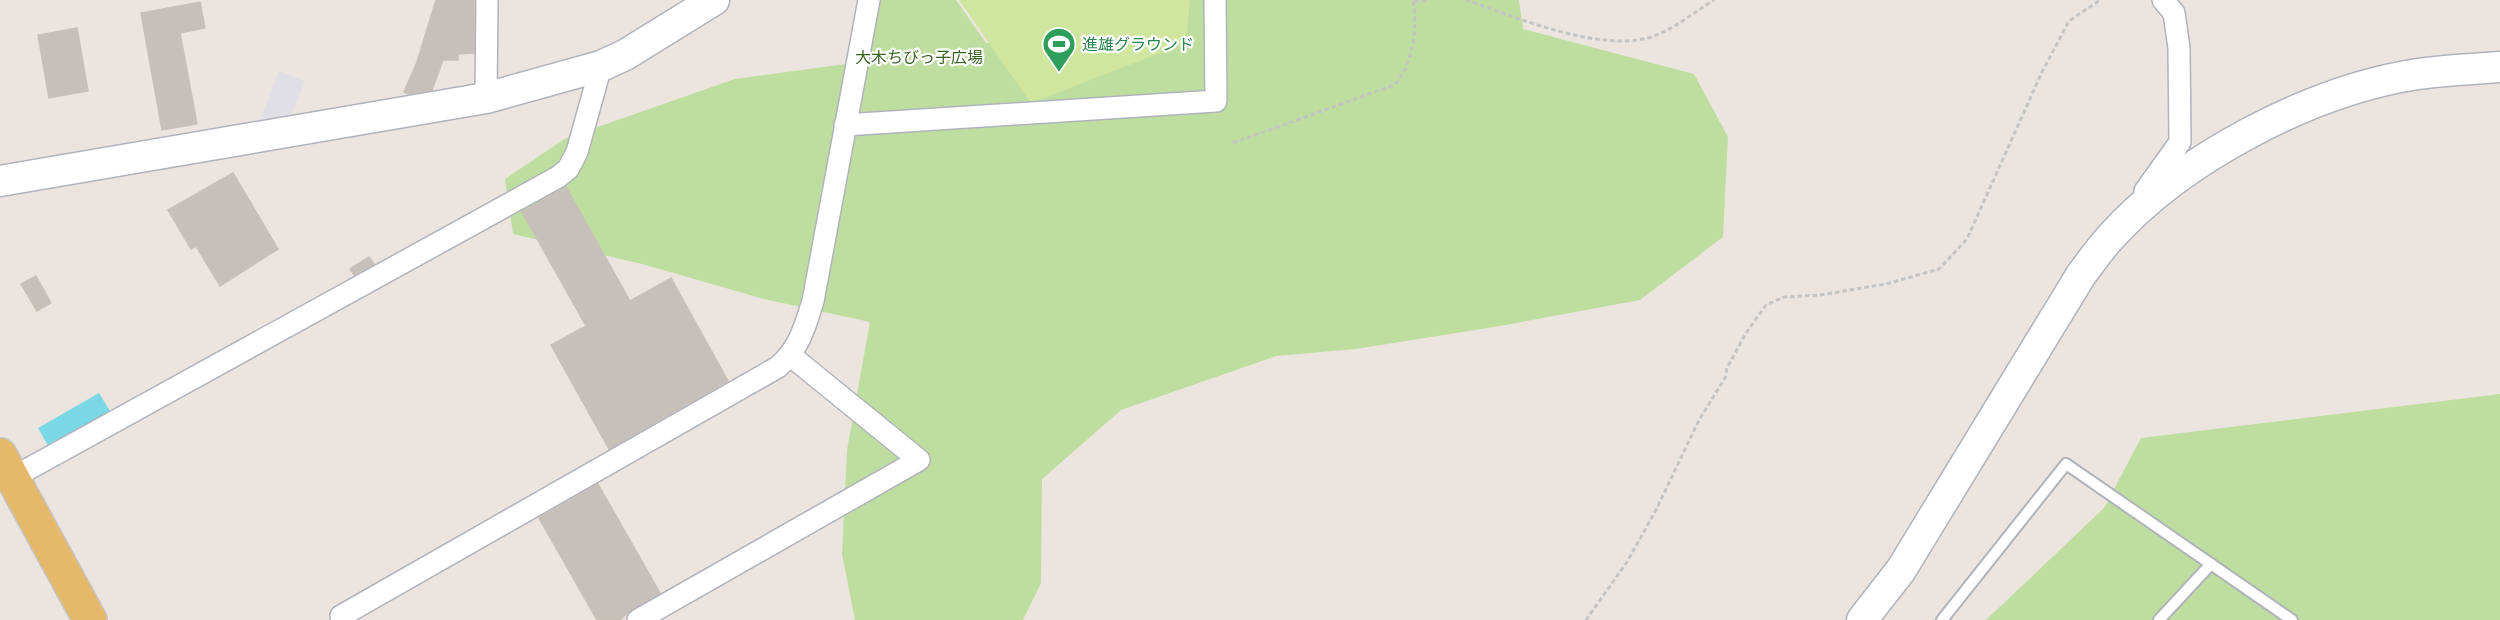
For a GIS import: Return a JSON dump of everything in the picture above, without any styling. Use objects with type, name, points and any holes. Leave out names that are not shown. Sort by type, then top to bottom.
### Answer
[{"type":"main road","points":[[6,466],[90,620]]},
{"type":"street","points":[[486,98],[487,0]]},
{"type":"street","points":[[0,182],[486,98],[601,66],[651,41],[714,0]]},
{"type":"street","points":[[339,619],[768,373],[791,356],[805,326],[813,301],[869,0]]},
{"type":"street","points":[[845,125],[1216,101],[1215,0]]},
{"type":"street","points":[[2143,206],[2145,191],[2180,142],[2179,48],[2174,13],[2163,0]]},
{"type":"street","points":[[6,466],[563,173],[568,169],[577,152],[601,66]]},
{"type":"street","points":[[1862,620],[1902,570],[2081,275],[2109,238],[2143,206],[2182,174],[2227,146],[2268,124],[2321,101],[2374,84],[2418,74],[2500,67]]},
{"type":"street","points":[[638,620],[919,460],[791,356]]},
{"type":"lane","points":[[1942,620],[2066,464],[2292,620]]},
{"type":"lane","points":[[2159,620],[2211,564]]},
{"type":"path","points":[[1233,143],[1394,85],[1402,77],[1409,63],[1414,20],[1413,1],[1428,0]]},
{"type":"path","points":[[1466,0],[1530,23],[1608,41],[1641,39],[1658,34],[1714,0]]},
{"type":"path","points":[[1586,620],[1627,562],[1656,510],[1699,420],[1725,378],[1726,368],[1746,333],[1766,305],[1784,297],[1820,295],[1886,284],[1939,269],[1967,239],[2042,72],[2069,21],[2100,0]]},
{"type":"shaded area","points":[[279,71],[305,81],[289,120],[258,125]]},
{"type":"green space","name":"大木ちびっ子広場","points":[[873,0],[956,0],[986,43],[1131,18],[1175,0],[1519,0],[1523,29],[1694,74],[1728,137],[1723,237],[1640,300],[1500,326],[1356,349],[1276,356],[1121,410],[1042,479],[1041,583],[1023,620],[855,620],[842,554],[847,450],[870,322],[764,299],[642,264],[513,234],[505,179],[566,138],[735,79],[861,62]]},
{"type":"green space","name":"進雄グラウンド","points":[[959,0],[1190,0],[1186,43],[1031,103]]},
{"type":"green space","points":[[2500,394],[2500,620],[1986,620],[2104,508],[2141,438]]},
{"type":"water","points":[[99,393],[113,416],[51,451],[38,428]]},
{"type":"building","points":[[436,0],[474,0],[474,53],[458,54],[458,60],[443,60],[432,90],[408,94],[404,92],[417,62]]},
{"type":"building","points":[[200,2],[205,28],[180,33],[197,124],[162,130],[141,13]]},
{"type":"building","points":[[77,28],[88,91],[49,98],[38,35]]},
{"type":"building","points":[[233,173],[278,249],[220,286],[196,246],[191,249],[168,210]]},
{"type":"building","points":[[566,187],[630,301],[671,278],[728,381],[609,449],[551,345],[586,326],[522,212]]},
{"type":"building","points":[[369,257],[374,264],[354,275],[350,269]]},
{"type":"building","points":[[36,276],[51,303],[37,311],[21,284]]},
{"type":"building","points":[[598,484],[660,593],[632,609],[620,620],[597,620],[539,518]]},
{"type":"place","name":"進雄グラウンド","points":[[1059,73]]}]
